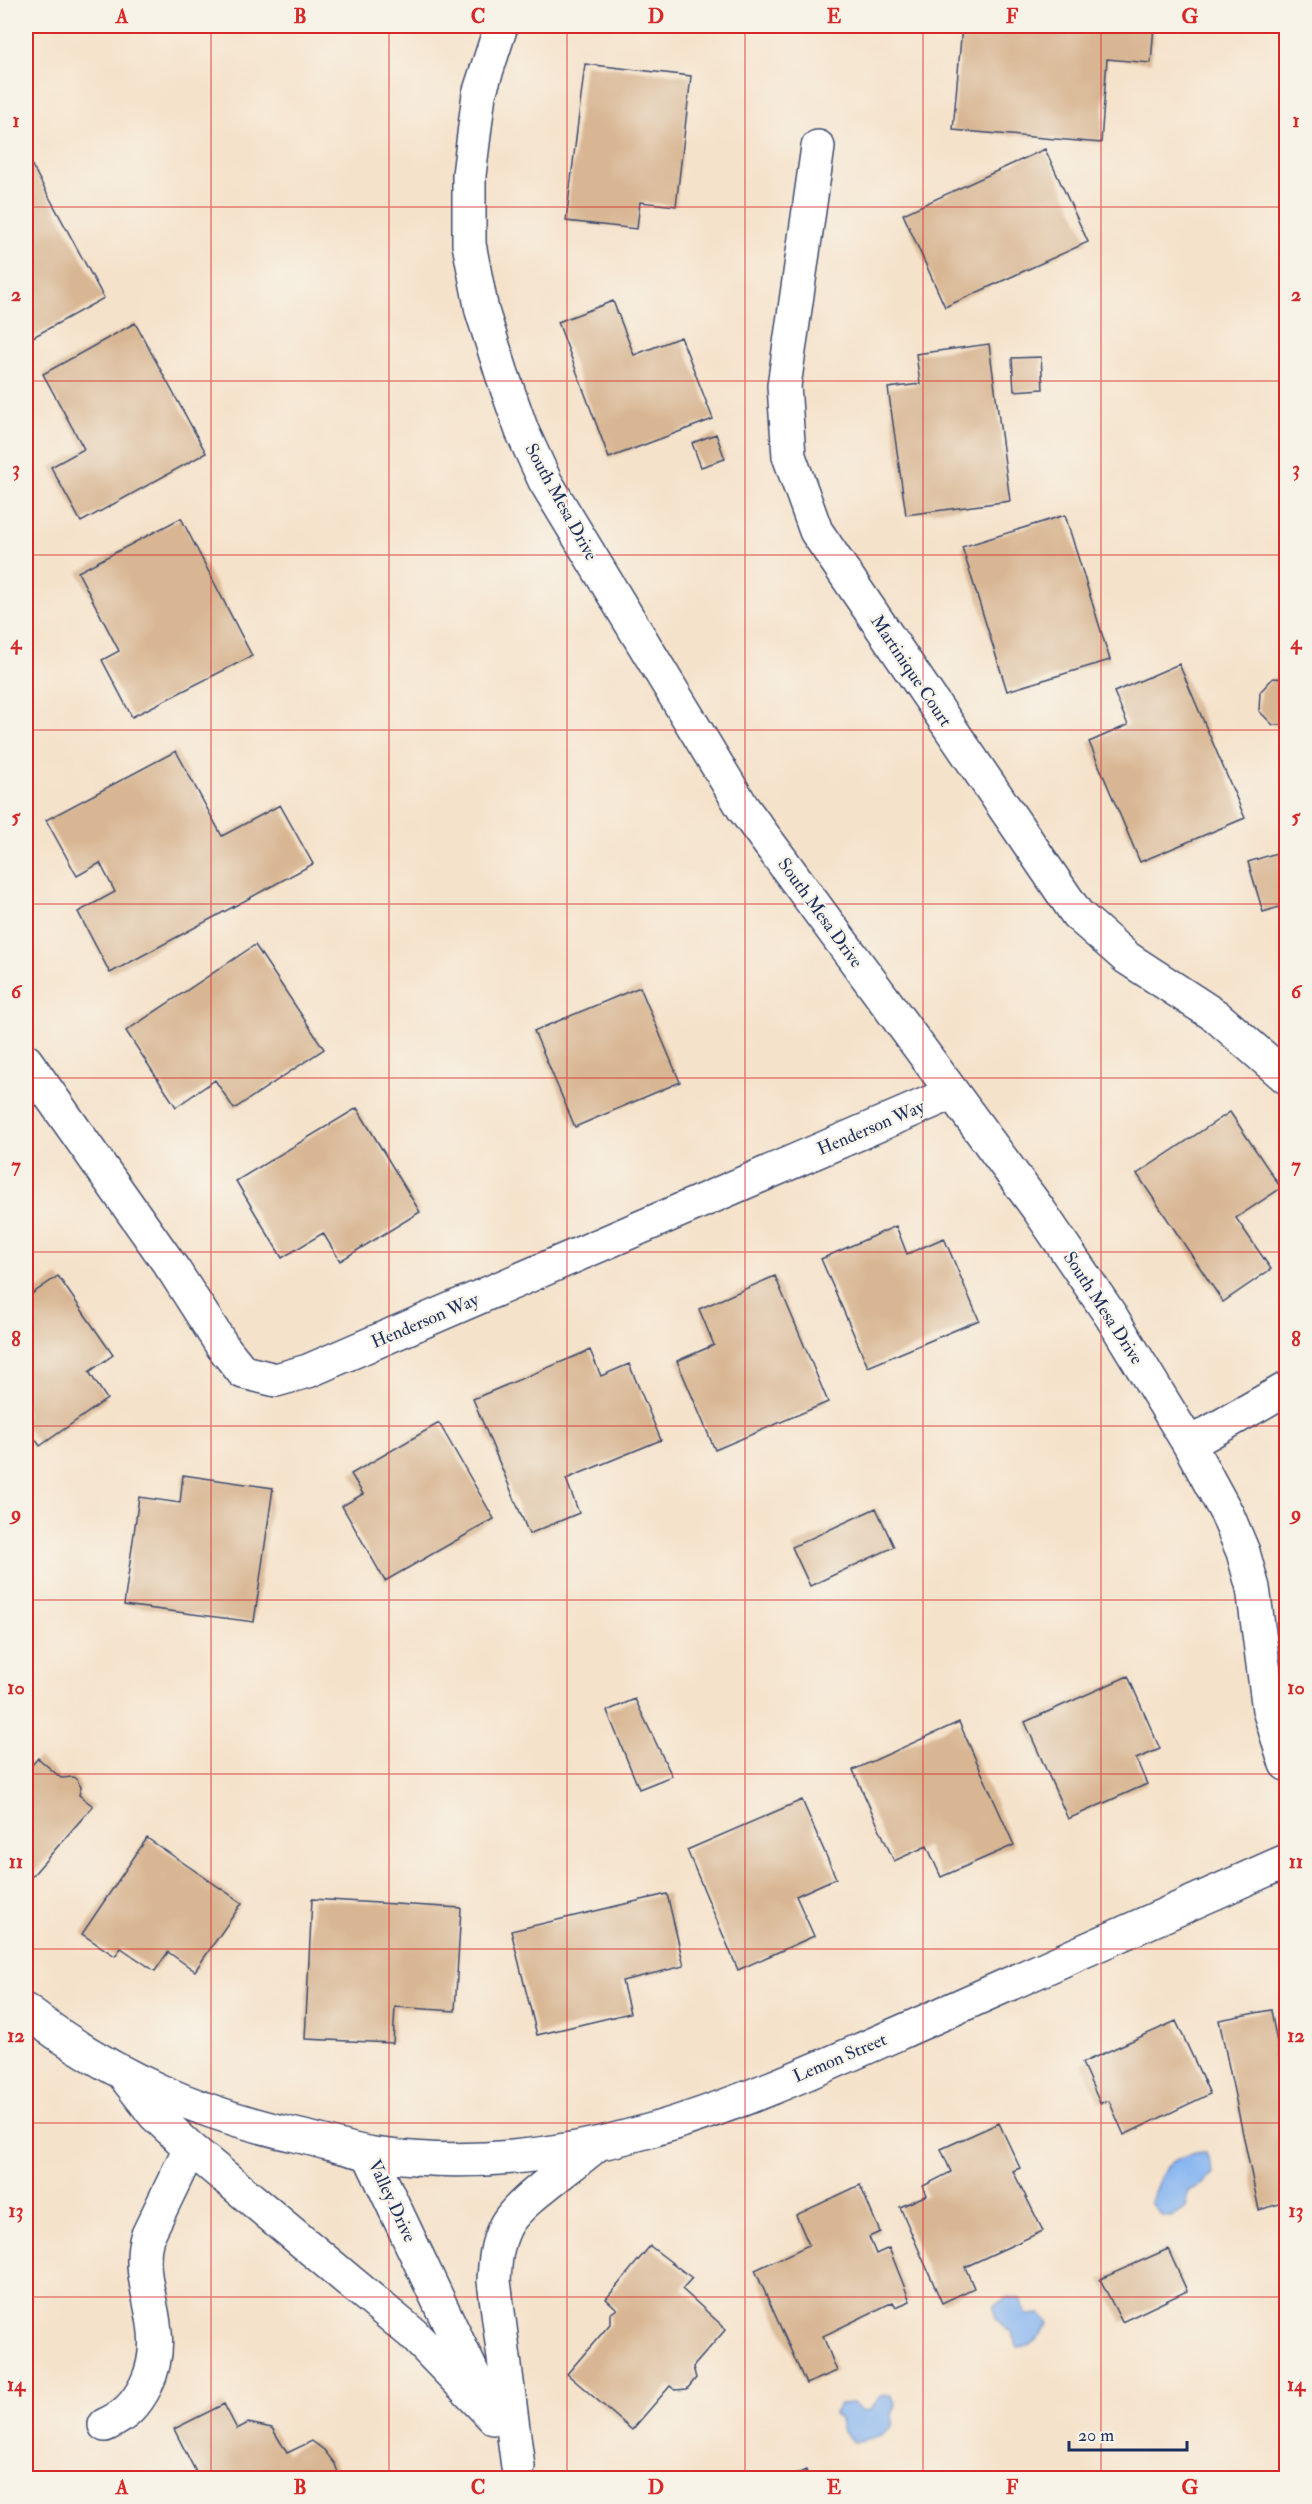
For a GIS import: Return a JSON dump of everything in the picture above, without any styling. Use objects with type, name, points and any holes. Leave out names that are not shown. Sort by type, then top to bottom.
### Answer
[{"type":"street","name":"South Mesa Drive","points":[[501,26],[479,94],[469,175],[470,244],[482,311],[522,431],[545,481],[743,808],[1045,1220],[1111,1317],[1189,1444],[1227,1514],[1243,1552],[1253,1588],[1269,1710],[1287,1764]]},
{"type":"street","name":"Martinique Court","points":[[818,147],[784,386],[789,456],[816,531],[1077,914],[1127,958],[1215,1016],[1287,1077]]},
{"type":"street","name":"Henderson Way","points":[[26,1061],[175,1272],[223,1347],[243,1372],[276,1380],[308,1371],[952,1093]]},
{"type":"street","points":[[1189,1444],[1287,1389]]},
{"type":"street","name":"Lemon Street","points":[[369,2154],[453,2160],[492,2160],[537,2156],[596,2146],[686,2121],[752,2095],[1287,1861]]},
{"type":"street","name":"Valley Drive","points":[[26,2011],[76,2047],[124,2075],[201,2110],[369,2154],[520,2473]]},
{"type":"street","name":"Valley Drive","points":[[124,2075],[155,2115],[190,2148],[413,2334],[494,2418]]},
{"type":"street","points":[[520,2473],[494,2282],[496,2252],[505,2225],[529,2199],[596,2146]]},
{"type":"street","points":[[105,2425],[131,2409],[154,2364],[156,2325],[143,2251],[147,2236],[190,2148]]},
{"type":"water","points":[[1206,2152],[1213,2173],[1203,2184],[1189,2191],[1186,2208],[1171,2217],[1162,2216],[1151,2203],[1163,2173],[1175,2160],[1183,2156]]},
{"type":"water","points":[[1008,2297],[1020,2299],[1027,2315],[1041,2314],[1049,2323],[1040,2336],[1029,2345],[1018,2347],[1011,2332],[996,2319],[994,2306]]},
{"type":"water","points":[[891,2395],[896,2405],[892,2414],[892,2426],[879,2436],[870,2439],[854,2442],[842,2431],[840,2419],[833,2414],[840,2404],[852,2403],[862,2411],[871,2410],[880,2396]]},
{"type":"building","points":[[962,26],[1154,26],[1151,63],[1107,59],[1101,143],[953,130]]},
{"type":"building","points":[[585,64],[691,76],[676,206],[640,202],[637,229],[566,221]]},
{"type":"building","points":[[1045,149],[1088,242],[945,307],[903,214]]},
{"type":"building","points":[[29,160],[104,298],[26,341],[26,162]]},
{"type":"building","points":[[613,301],[634,355],[681,337],[713,419],[609,458],[558,322]]},
{"type":"building","points":[[135,323],[206,453],[81,522],[51,467],[84,449],[43,374]]},
{"type":"building","points":[[989,344],[1010,501],[906,515],[888,388],[920,384],[916,354]]},
{"type":"building","points":[[1041,357],[1043,389],[1014,391],[1012,358]]},
{"type":"building","points":[[716,434],[725,459],[701,467],[692,443]]},
{"type":"building","points":[[1065,515],[1110,660],[1007,691],[962,547]]},
{"type":"building","points":[[181,518],[252,656],[132,717],[102,660],[119,651],[78,572]]},
{"type":"building","points":[[1179,664],[1245,818],[1140,862],[1089,742],[1128,725],[1114,692]]},
{"type":"building","points":[[1273,678],[1286,679],[1286,725],[1273,725],[1259,711],[1260,692]]},
{"type":"building","points":[[176,751],[222,836],[280,805],[313,864],[110,973],[78,912],[115,892],[100,863],[77,876],[46,820]]},
{"type":"building","points":[[1286,850],[1286,905],[1263,912],[1248,862]]},
{"type":"building","points":[[255,945],[324,1049],[234,1109],[215,1080],[176,1107],[126,1031]]},
{"type":"building","points":[[640,987],[680,1082],[575,1127],[534,1031]]},
{"type":"building","points":[[357,1108],[420,1212],[340,1261],[323,1233],[282,1258],[236,1181]]},
{"type":"building","points":[[1230,1112],[1281,1188],[1236,1218],[1271,1269],[1223,1302],[1137,1174]]},
{"type":"building","points":[[896,1226],[907,1254],[944,1238],[979,1320],[868,1367],[821,1259]]},
{"type":"building","points":[[58,1276],[113,1355],[89,1372],[107,1399],[40,1446],[26,1426],[26,1298]]},
{"type":"building","points":[[775,1276],[828,1402],[715,1450],[677,1361],[714,1345],[699,1309]]},
{"type":"building","points":[[590,1350],[601,1376],[629,1364],[661,1440],[566,1479],[579,1513],[529,1534],[473,1399]]},
{"type":"building","points":[[439,1423],[494,1519],[385,1581],[342,1506],[363,1494],[351,1474]]},
{"type":"building","points":[[183,1475],[273,1488],[254,1622],[124,1605],[139,1497],[180,1503]]},
{"type":"building","points":[[876,1508],[894,1547],[810,1586],[792,1547]]},
{"type":"building","points":[[1128,1676],[1160,1749],[1136,1759],[1147,1784],[1068,1819],[1025,1722]]},
{"type":"building","points":[[635,1699],[672,1776],[639,1789],[607,1711]]},
{"type":"building","points":[[959,1722],[1014,1845],[941,1877],[927,1846],[894,1861],[853,1770]]},
{"type":"building","points":[[38,1758],[61,1778],[73,1777],[77,1780],[81,1787],[79,1795],[93,1806],[26,1883],[26,1760],[31,1766]]},
{"type":"building","points":[[802,1800],[836,1878],[796,1896],[814,1936],[738,1970],[687,1850]]},
{"type":"building","points":[[147,1838],[242,1903],[195,1971],[168,1952],[155,1971],[121,1948],[115,1956],[82,1934]]},
{"type":"building","points":[[667,1894],[684,1966],[622,1981],[630,2013],[537,2035],[511,1931]]},
{"type":"building","points":[[312,1899],[461,1908],[455,2011],[395,2007],[393,2043],[305,2039]]},
{"type":"building","points":[[1271,2010],[1281,2065],[1286,2063],[1286,2202],[1259,2210],[1219,2020]]},
{"type":"building","points":[[1176,2021],[1210,2094],[1124,2135],[1109,2101],[1100,2103],[1082,2063]]},
{"type":"building","points":[[999,2123],[1020,2168],[1013,2171],[1043,2231],[965,2267],[974,2288],[942,2303],[900,2207],[927,2195],[923,2186],[951,2172],[941,2149]]},
{"type":"building","points":[[860,2185],[880,2232],[869,2237],[876,2254],[889,2248],[910,2301],[896,2307],[893,2302],[823,2336],[837,2371],[806,2384],[755,2270],[809,2245],[796,2215]]},
{"type":"building","points":[[650,2246],[692,2278],[682,2289],[726,2329],[693,2367],[696,2378],[687,2389],[675,2390],[670,2386],[632,2430],[567,2374],[610,2324],[610,2314],[617,2309],[606,2299]]},
{"type":"building","points":[[1168,2249],[1187,2291],[1122,2322],[1100,2279]]},
{"type":"building","points":[[224,2404],[237,2429],[248,2423],[272,2428],[287,2453],[312,2441],[324,2450],[335,2464],[340,2478],[199,2478],[174,2429]]},
{"type":"building","points":[[806,2470],[809,2478],[787,2478]]}]
